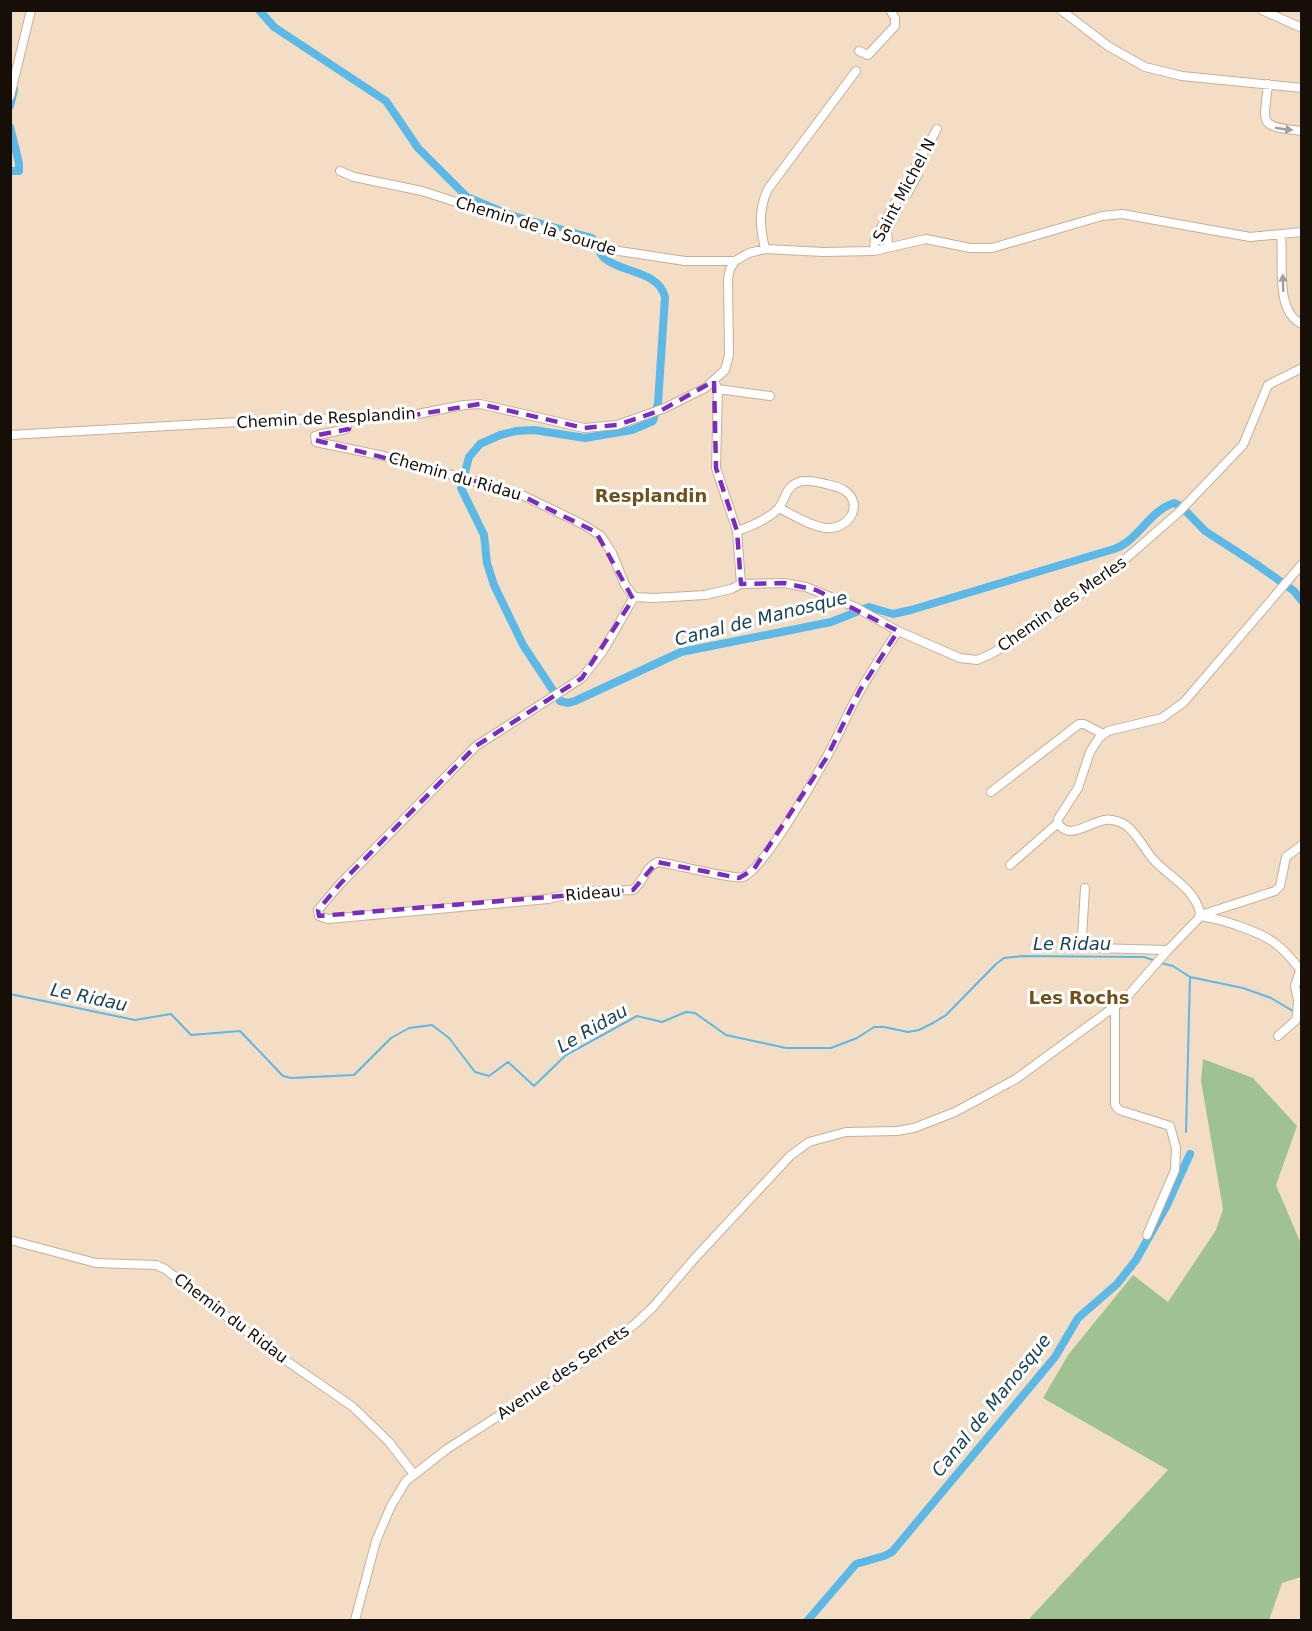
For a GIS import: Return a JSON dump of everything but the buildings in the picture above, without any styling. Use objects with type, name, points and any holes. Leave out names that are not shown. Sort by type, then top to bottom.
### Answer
[{"type":"street","points":[[10,96],[31,10]]},
{"type":"street","points":[[859,51],[868,55],[895,26],[895,18],[890,10]]},
{"type":"street","points":[[1061,10],[1108,46],[1145,67],[1182,76],[1302,88]]},
{"type":"street","points":[[1262,10],[1302,28]]},
{"type":"street","points":[[765,249],[760,220],[762,203],[768,189],[856,72]]},
{"type":"street","points":[[1268,84],[1265,113],[1268,124],[1272,127],[1302,131]]},
{"type":"street","name":"Saint Michel N","points":[[874,251],[875,238],[937,129]]},
{"type":"street","name":"Chemin de la Sourde","points":[[340,171],[354,177],[422,191],[601,247],[670,260],[735,261]]},
{"type":"street","points":[[888,246],[887,230],[918,174]]},
{"type":"street","points":[[741,584],[737,531],[716,468],[716,385],[728,362],[728,279],[730,268],[735,261],[749,253],[765,249],[824,252],[874,251],[926,239],[970,248],[992,248],[1102,216],[1122,214],[1244,237],[1302,232]]},
{"type":"street","points":[[1281,235],[1284,303],[1289,315],[1302,324]]},
{"type":"street","name":"Chemin des Merles","points":[[634,597],[705,595],[731,589],[741,584],[784,583],[806,587],[855,607],[898,631],[966,660],[977,660],[1016,640],[1142,547],[1188,504],[1243,445],[1268,385],[1302,368]]},
{"type":"street","points":[[716,385],[770,396]]},
{"type":"street","name":"Chemin de Resplandin","points":[[10,435],[132,427],[402,417],[480,404],[565,424],[597,428],[616,425],[651,414],[716,385]]},
{"type":"street","name":"Chemin du Ridau","points":[[349,418],[346,429],[315,436],[317,444],[378,454],[520,494],[596,532],[607,544],[625,585],[634,597]]},
{"type":"street","points":[[737,531],[755,525],[779,508],[783,497],[792,486],[800,481],[809,480],[843,490],[851,500],[852,514],[845,524],[825,528],[779,508]]},
{"type":"street","points":[[1010,865],[1058,823],[1078,788],[1090,752],[1102,734],[1162,718],[1174,711],[1302,564]]},
{"type":"street","name":"Rideau","points":[[634,597],[603,651],[579,681],[483,740],[322,904],[317,912],[321,918],[548,899],[578,892],[633,890],[651,865],[658,862],[707,870],[733,878],[745,876],[761,861],[787,821],[826,757],[860,690],[898,631]]},
{"type":"street","points":[[991,792],[1079,724],[1084,724],[1102,734]]},
{"type":"street","points":[[1058,823],[1067,831],[1101,820],[1121,822],[1130,828],[1156,863],[1196,900],[1202,915]]},
{"type":"street","points":[[1202,915],[1275,891],[1280,886],[1286,857],[1302,845]]},
{"type":"street","points":[[1085,888],[1082,937],[1086,945],[1093,948],[1168,950]]},
{"type":"street","points":[[1202,915],[1219,919],[1272,940],[1287,953],[1301,971],[1295,986],[1298,1011],[1296,1020],[1278,1036]]},
{"type":"street","name":"Avenue des Serrets","points":[[355,1620],[367,1566],[376,1540],[394,1499],[413,1473],[596,1353],[635,1324],[790,1156],[809,1142],[846,1132],[897,1131],[914,1128],[955,1112],[1016,1079],[1125,999],[1202,915]]},
{"type":"street","points":[[1115,1007],[1114,1105],[1119,1110],[1170,1126],[1176,1148],[1175,1170],[1147,1235]]},
{"type":"street","name":"Chemin du Ridau","points":[[10,1240],[96,1263],[156,1265],[165,1269],[252,1336],[353,1407],[389,1442],[413,1473]]},
{"type":"highlighted area","points":[[714,381],[716,468],[737,531],[741,584],[784,583],[816,590],[898,631],[860,690],[827,757],[754,869],[739,878],[657,862],[633,890],[319,916],[318,910],[340,884],[476,746],[582,678],[633,599],[596,532],[510,490],[315,440],[318,435],[349,429],[349,419],[402,417],[480,404],[584,428],[617,425],[662,410]]},
{"type":"green space","points":[[1203,1059],[1253,1078],[1297,1126],[1276,1185],[1301,1244],[1301,1577],[1282,1583],[1269,1620],[1028,1620],[1168,1470],[1043,1398],[1068,1355],[1133,1275],[1168,1302],[1216,1230],[1223,1209],[1201,1081]]},
{"type":"waterway","name":"Canal de Manosque","points":[[259,10],[274,27],[386,101],[418,148],[467,197],[510,215],[592,238],[604,258],[655,282],[665,297],[658,403],[653,421],[632,430],[585,438],[534,430],[516,431],[480,444],[469,457],[461,488],[484,535],[487,563],[494,585],[523,645],[560,701],[568,703],[575,701],[681,652],[831,622],[869,607],[893,614],[911,610],[1114,549],[1130,539],[1158,512],[1174,503],[1181,506],[1205,531],[1294,591],[1302,601]]},
{"type":"waterway","points":[[10,106],[14,90]]},
{"type":"waterway","points":[[10,127],[19,163],[19,171],[10,171]]},
{"type":"waterway","name":"Le Ridau","points":[[10,994],[135,1020],[171,1014],[191,1035],[240,1031],[283,1076],[291,1078],[354,1075],[391,1038],[409,1028],[432,1025],[449,1038],[475,1072],[489,1076],[508,1062],[534,1086],[566,1055],[637,1016],[662,1022],[686,1012],[695,1013],[726,1035],[786,1048],[831,1048],[857,1038],[874,1027],[908,1032],[919,1030],[933,1023],[946,1015],[1004,958],[1022,956],[1144,957],[1156,961]]},
{"type":"waterway","name":"Le Ridau","points":[[1161,963],[1173,966],[1190,977],[1243,988],[1271,998],[1293,1011],[1302,1012]]},
{"type":"waterway","points":[[1186,1132],[1190,977]]},
{"type":"waterway","name":"Canal de Manosque","points":[[808,1620],[856,1564],[892,1552],[1055,1357],[1078,1318],[1117,1284],[1136,1260],[1167,1205],[1190,1154]]},
{"type":"district","name":"Resplandin","points":[[651,495]]},
{"type":"district","name":"Les Rochs","points":[[1079,997]]}]
